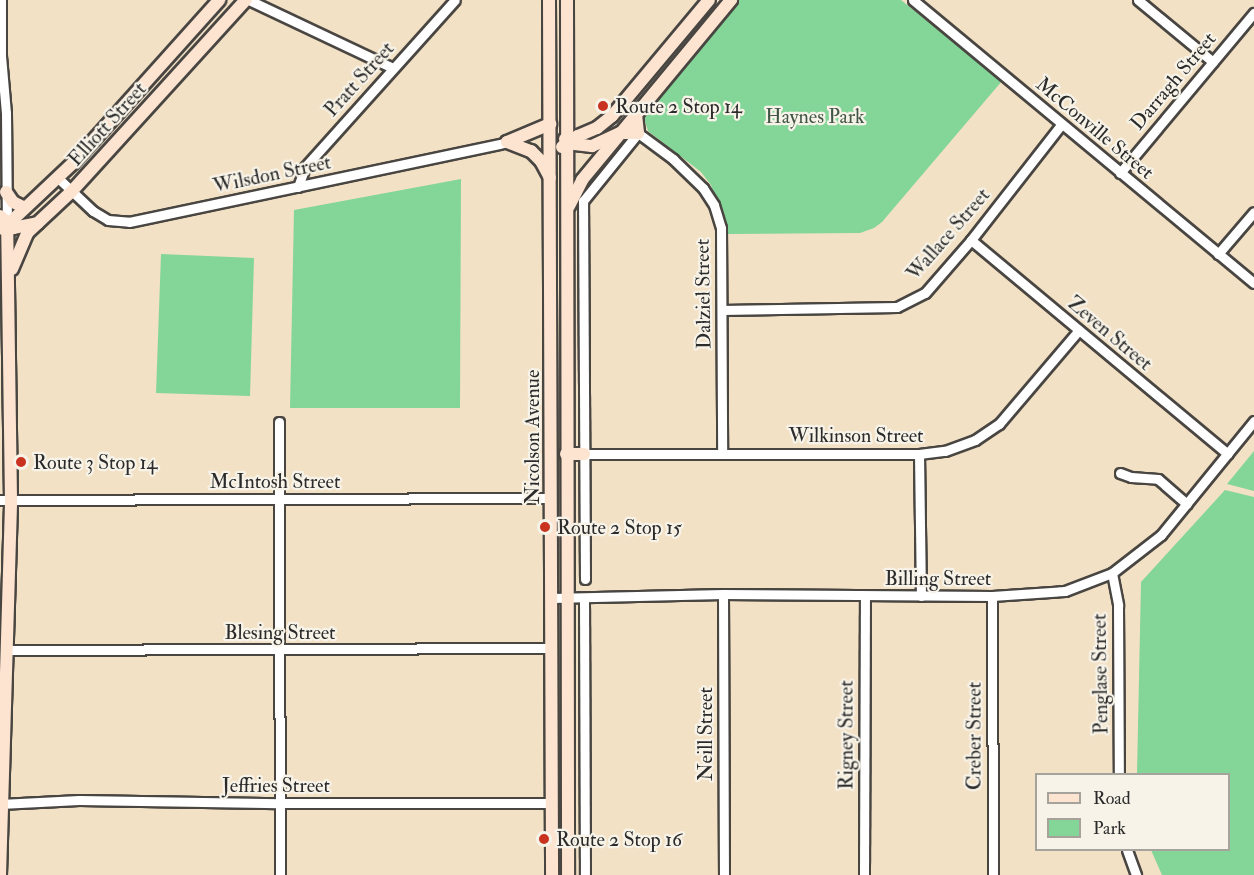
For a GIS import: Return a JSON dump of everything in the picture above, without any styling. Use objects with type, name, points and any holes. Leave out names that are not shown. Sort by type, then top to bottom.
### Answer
[{"type":"main road","name":"Elliott Street","points":[[2,224],[25,208],[58,178],[219,0]]},
{"type":"main road","name":"Elliott Street","points":[[9,280],[20,246],[27,233],[42,222],[72,192],[247,0]]},
{"type":"main road","name":"Nicolson Avenue","points":[[549,0],[552,197],[552,875]]},
{"type":"main road","name":"Nicolson Avenue","points":[[567,0],[568,875]]},
{"type":"main road","points":[[552,197],[556,180],[557,156],[566,143],[597,128],[612,116],[709,0]]},
{"type":"main road","points":[[566,214],[571,198],[582,180],[731,0]]},
{"type":"main road","points":[[551,105],[566,143]]},
{"type":"main road","points":[[566,112],[573,123],[585,133]]},
{"type":"main road","points":[[566,143],[592,146],[620,133],[638,133],[636,114]]},
{"type":"main road","points":[[507,142],[550,124]]},
{"type":"main road","points":[[507,142],[531,151],[541,161],[551,181]]},
{"type":"main road","points":[[6,192],[13,202],[25,208]]},
{"type":"main road","points":[[0,875],[8,650],[6,500],[9,280],[2,224],[13,228],[42,222]]},
{"type":"main road","points":[[552,366],[566,366]]},
{"type":"main road","points":[[566,454],[584,454]]},
{"type":"street","points":[[0,73],[1,0]]},
{"type":"street","points":[[247,0],[393,68]]},
{"type":"street","name":"Pratt Street","points":[[298,188],[305,167],[455,0]]},
{"type":"street","name":"McConville Street","points":[[914,0],[1254,284]]},
{"type":"street","points":[[1138,0],[1213,62]]},
{"type":"street","name":"Darragh Street","points":[[1120,173],[1254,13]]},
{"type":"street","points":[[1,56],[6,113],[6,192],[2,224]]},
{"type":"street","name":"Wallace Street","points":[[722,310],[897,307],[925,293],[971,240],[1061,125]]},
{"type":"street","points":[[585,579],[583,201],[638,133]]},
{"type":"street","name":"Dalziel Street","points":[[638,133],[673,159],[703,188],[714,205],[722,247],[722,453]]},
{"type":"street","name":"Wilsdon Street","points":[[58,178],[108,220],[129,222],[507,142]]},
{"type":"street","points":[[1218,254],[1254,212]]},
{"type":"street","name":"Zeven Street","points":[[971,240],[1228,454]]},
{"type":"street","name":"Wilkinson Street","points":[[584,454],[920,454],[945,451],[975,440],[999,424],[1079,330]]},
{"type":"street","name":"Billing Street","points":[[552,598],[723,594],[992,596],[1065,591],[1112,573],[1161,536],[1254,421]]},
{"type":"street","points":[[279,422],[280,875]]},
{"type":"street","points":[[920,454],[921,596]]},
{"type":"street","points":[[1120,473],[1131,477],[1158,479],[1187,504]]},
{"type":"street","name":"McIntosh Street","points":[[6,500],[551,498]]},
{"type":"street","name":"Penglase Street","points":[[1112,573],[1118,605],[1119,773]]},
{"type":"street","name":"Neill Street","points":[[723,594],[724,875]]},
{"type":"street","name":"Rigney Street","points":[[864,875],[865,596]]},
{"type":"street","name":"Creber Street","points":[[992,596],[993,875]]},
{"type":"street","points":[[584,598],[585,875]]},
{"type":"street","name":"Blesing Street","points":[[8,650],[552,648]]},
{"type":"street","name":"Jeffries Street","points":[[2,804],[79,800],[280,803],[552,802]]},
{"type":"street","points":[[1128,851],[1136,875]]},
{"type":"green space","name":"Haynes Park","points":[[739,0],[901,0],[1002,81],[882,222],[874,228],[860,233],[728,234],[711,185],[701,172],[648,131],[643,115]]},
{"type":"green space","points":[[461,179],[460,408],[290,408],[294,210]]},
{"type":"green space","points":[[161,254],[254,258],[250,396],[156,393]]},
{"type":"green space","points":[[1254,451],[1254,491],[1227,484]]},
{"type":"green space","points":[[1225,490],[1254,497],[1254,875],[1162,875],[1151,851],[1230,851],[1230,773],[1137,773],[1141,582]]},
{"type":"place","name":"Route 2 Stop 14","points":[[603,106]]},
{"type":"place","name":"Route 3 Stop 14","points":[[21,462]]},
{"type":"place","name":"Route 2 Stop 15","points":[[545,527]]},
{"type":"place","name":"Route 2 Stop 16","points":[[544,839]]}]
